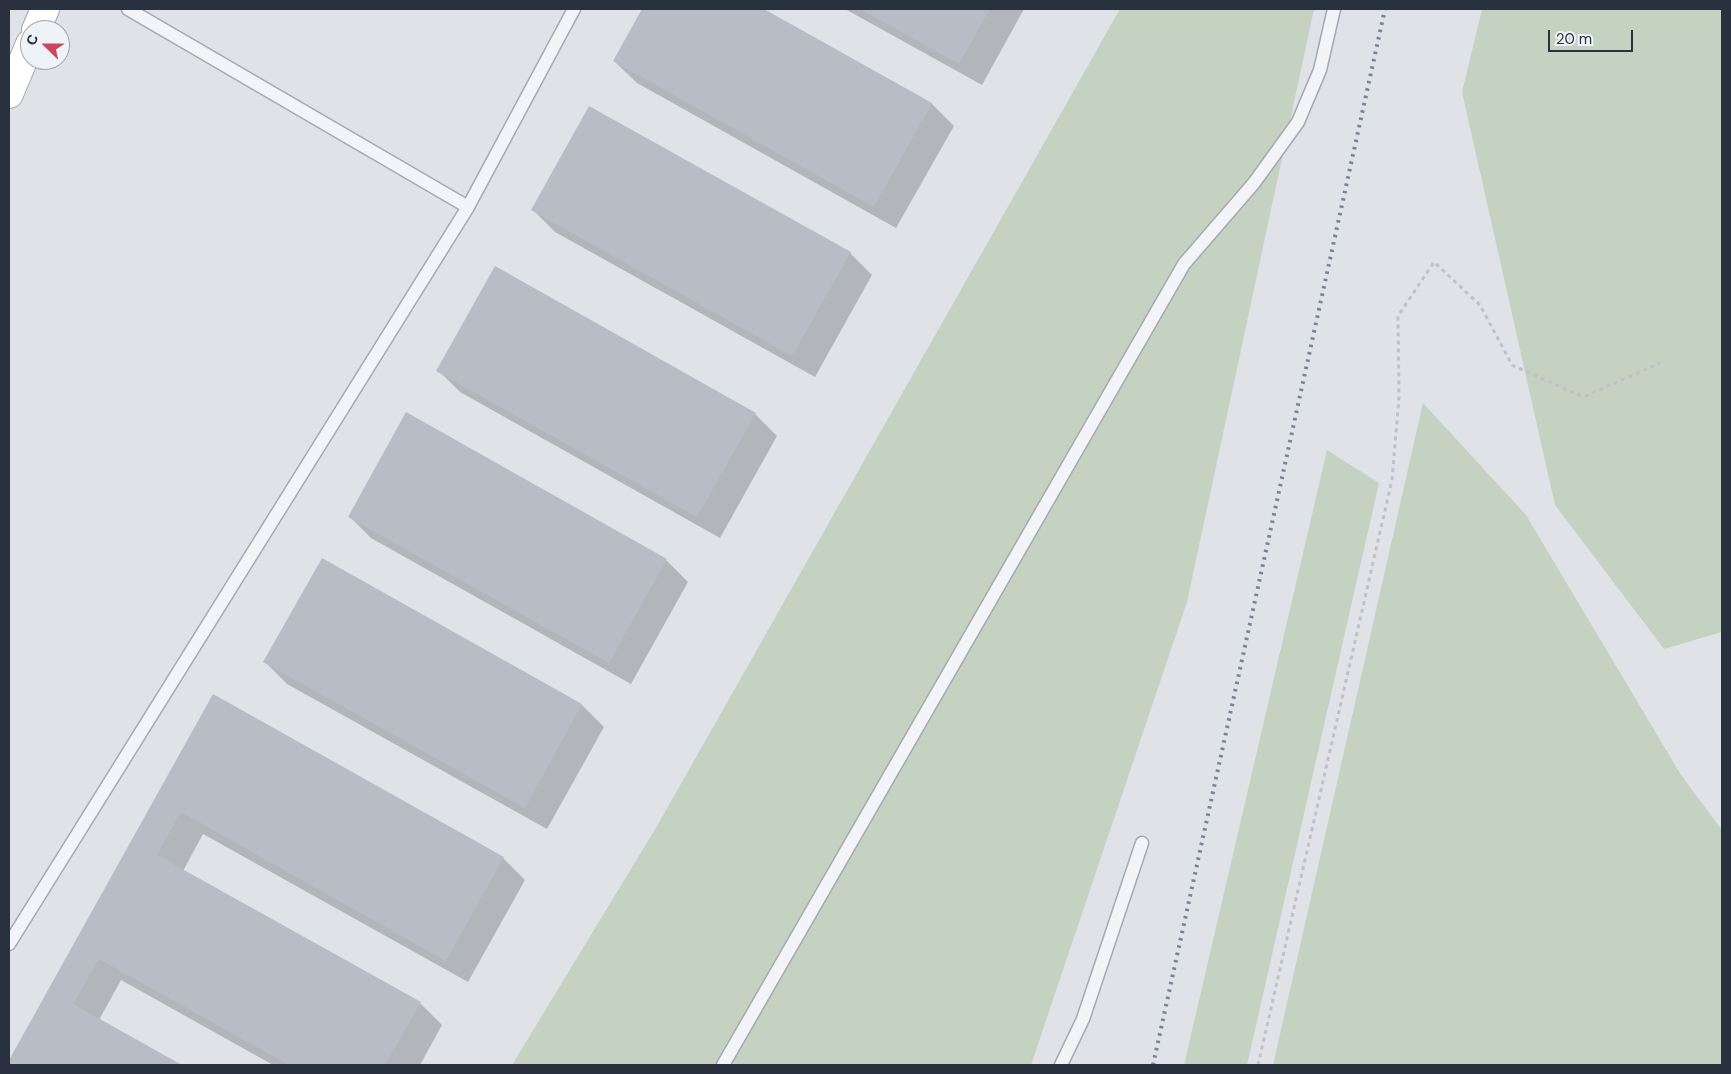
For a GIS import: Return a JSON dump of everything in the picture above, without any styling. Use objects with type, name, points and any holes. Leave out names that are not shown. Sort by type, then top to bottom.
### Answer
[{"type":"main road","points":[[9,94],[20,68]]},
{"type":"lane","points":[[128,9],[468,207]]},
{"type":"lane","points":[[9,944],[468,207],[574,9]]},
{"type":"lane","points":[[723,1065],[1184,264],[1254,184],[1298,122],[1320,70],[1334,9]]},
{"type":"lane","points":[[1061,1065],[1084,1019],[1142,843]]},
{"type":"path","points":[[1258,1065],[1392,480],[1399,397],[1398,316],[1434,262],[1480,305],[1512,365],[1583,397],[1660,363]]},
{"type":"green space","points":[[1120,9],[1314,9],[1187,602],[1031,1065],[512,1065],[657,826]]},
{"type":"green space","points":[[1482,9],[1722,9],[1722,632],[1664,649],[1555,505],[1462,92]]},
{"type":"green space","points":[[1423,403],[1526,515],[1681,775],[1722,830],[1722,1065],[1273,1065]]},
{"type":"green space","points":[[1327,450],[1379,483],[1247,1065],[1184,1065]]},
{"type":"building","points":[[642,9],[764,9],[932,103],[874,207],[613,61]]},
{"type":"building","points":[[860,9],[990,9],[959,64]]},
{"type":"building","points":[[589,106],[851,252],[792,356],[531,210]]},
{"type":"building","points":[[495,266],[756,413],[697,517],[436,371]]},
{"type":"building","points":[[406,412],[667,559],[609,663],[348,517]]},
{"type":"building","points":[[322,558],[582,704],[525,808],[263,662]]},
{"type":"building","points":[[213,694],[504,857],[446,961],[181,812],[157,855],[421,1002],[385,1065],[289,1065],[99,959],[73,1004],[182,1065],[9,1065],[9,1060]]},
{"type":"railway","points":[[1153,1065],[1385,9]]}]
